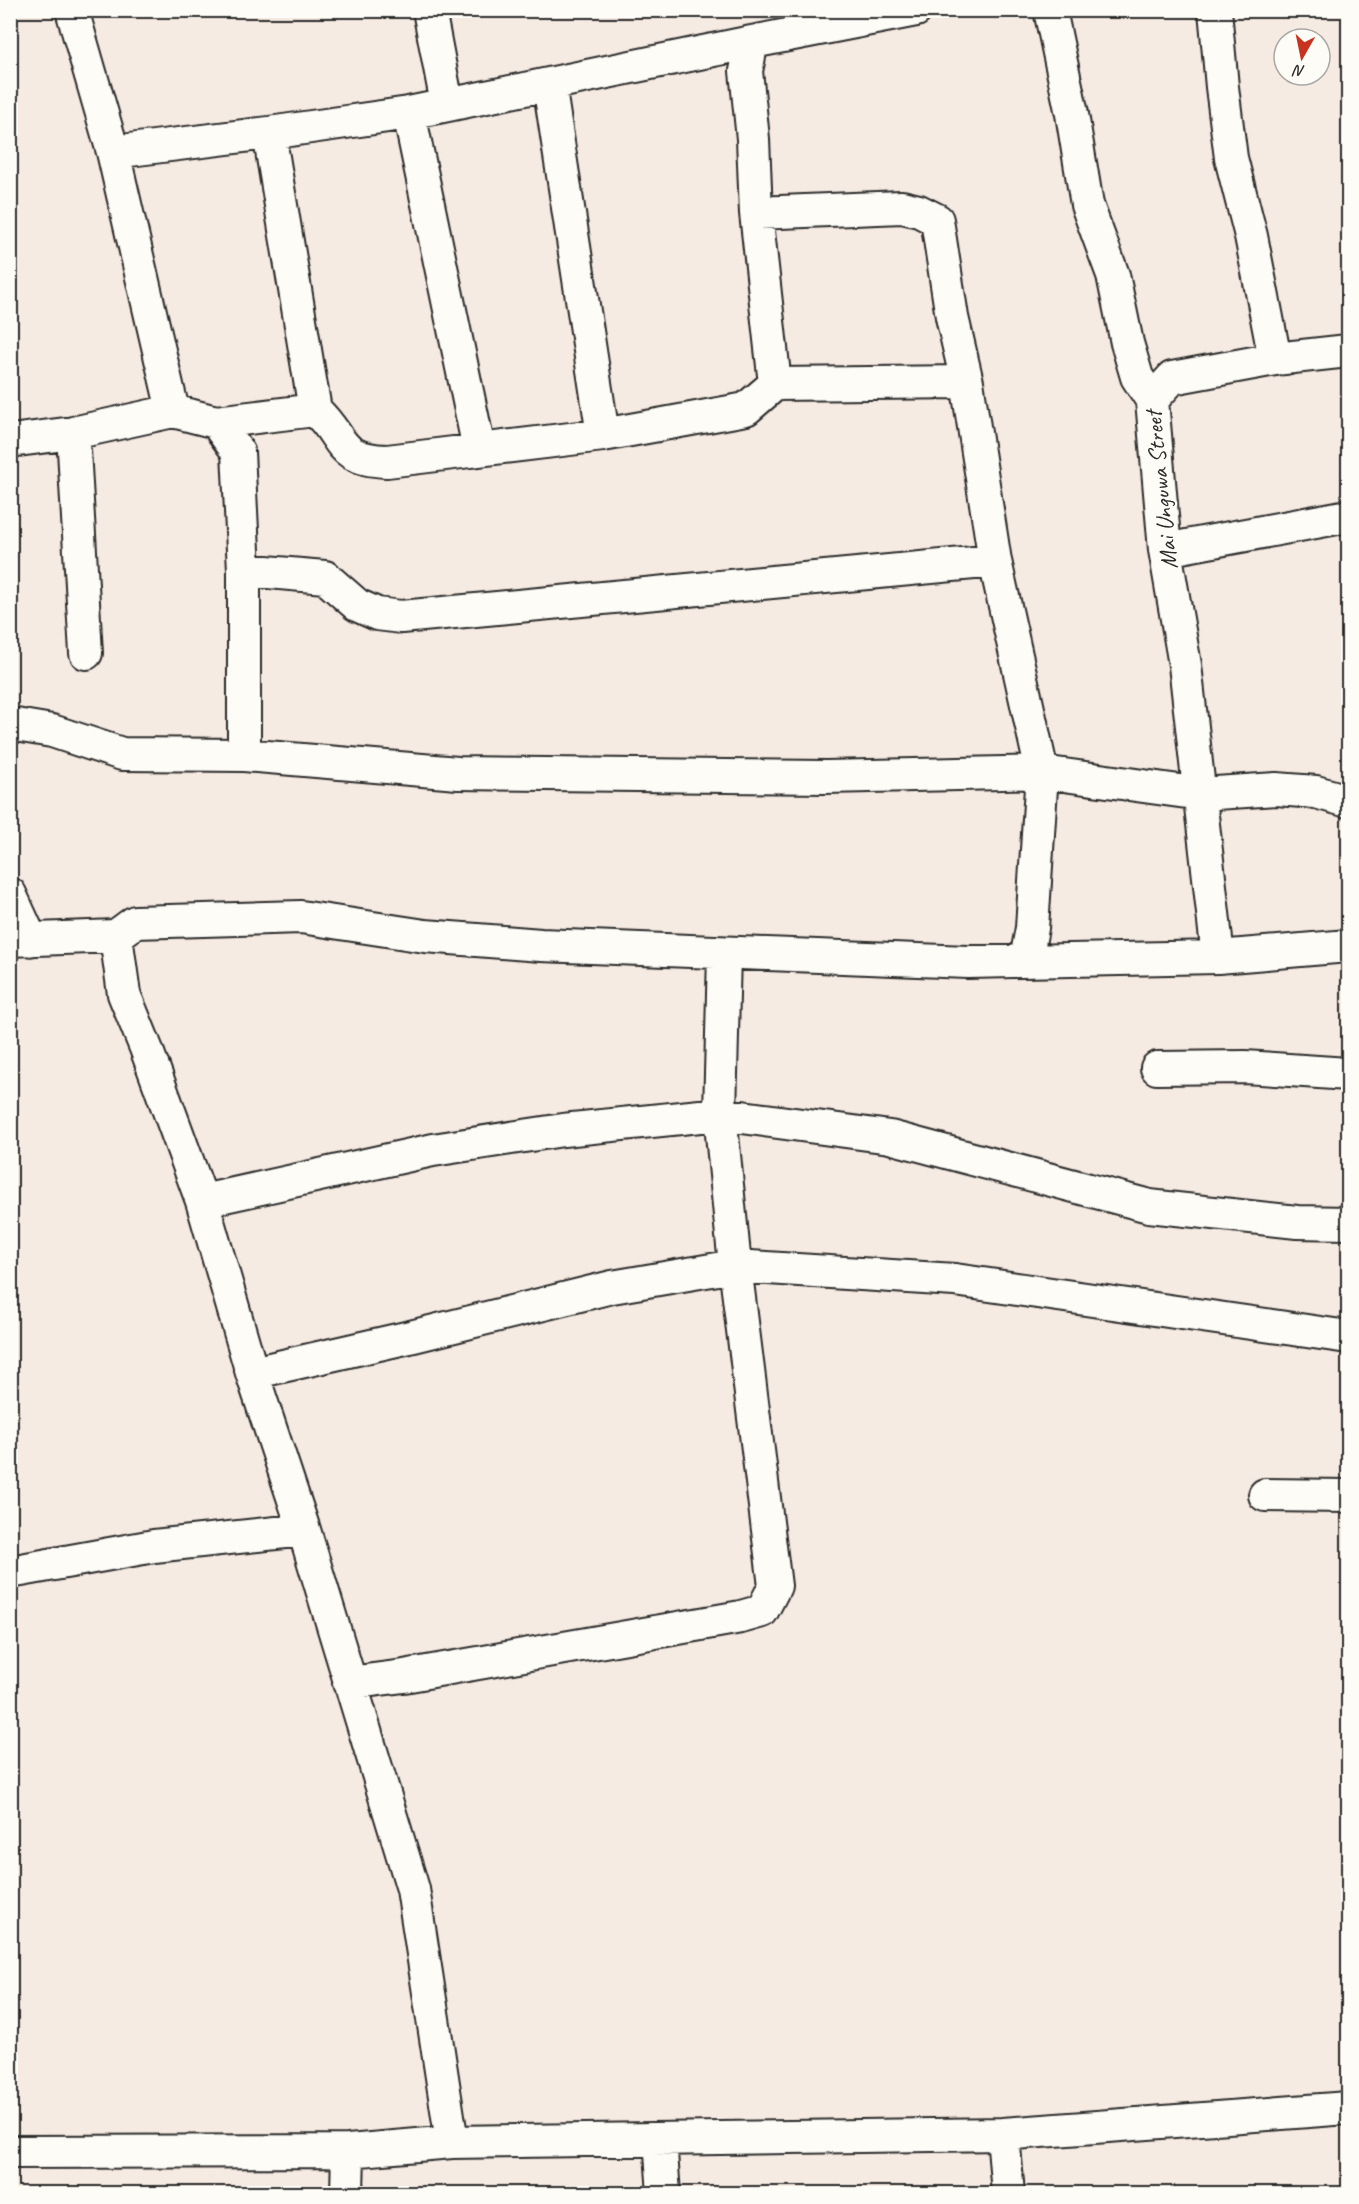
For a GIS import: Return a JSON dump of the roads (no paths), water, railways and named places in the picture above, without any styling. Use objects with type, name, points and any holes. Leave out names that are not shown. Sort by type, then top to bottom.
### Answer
[{"type":"street","points":[[429,10],[447,104]]},
{"type":"street","points":[[113,152],[269,134],[409,112],[916,10]]},
{"type":"street","points":[[1050,10],[1087,205],[1113,274],[1127,343],[1137,377],[1152,400]]},
{"type":"street","points":[[1215,10],[1222,87],[1232,158],[1251,236],[1275,359]]},
{"type":"street","points":[[77,12],[113,152],[173,411]]},
{"type":"street","points":[[752,42],[746,71],[753,139],[756,213],[774,384]]},
{"type":"street","points":[[549,84],[603,435]]},
{"type":"street","points":[[409,112],[479,450]]},
{"type":"street","points":[[269,134],[315,410],[325,420],[343,448],[367,460],[387,461],[603,435],[746,409],[774,384],[967,382]]},
{"type":"street","points":[[756,213],[902,207],[919,211],[937,220],[952,317],[967,382],[995,561],[1042,772],[1032,928],[1026,960]]},
{"type":"street","name":"Mai Unguwa Street","points":[[1218,957],[1185,664],[1165,550],[1152,400],[1172,378],[1275,359],[1348,351]]},
{"type":"street","points":[[10,441],[73,433],[173,411],[216,422],[315,410]]},
{"type":"street","points":[[216,422],[238,452],[244,570],[244,755]]},
{"type":"street","points":[[73,433],[86,653]]},
{"type":"street","points":[[1165,550],[1348,516]]},
{"type":"street","points":[[244,570],[325,577],[357,605],[377,614],[401,616],[995,561]]},
{"type":"street","points":[[10,724],[52,731],[122,754],[244,755],[458,773],[826,777],[1042,772],[1201,794],[1276,789],[1316,792],[1348,801]]},
{"type":"street","points":[[10,894],[21,940],[116,936],[135,922],[301,917],[425,936],[541,945],[968,962],[1218,957],[1348,946]]},
{"type":"street","points":[[116,936],[124,994],[202,1202],[252,1373],[304,1530],[413,1889],[452,2142]]},
{"type":"street","points":[[349,1683],[404,1676],[741,1617],[762,1611],[775,1586],[735,1266],[720,1114],[724,954]]},
{"type":"street","points":[[1157,1068],[1245,1067],[1348,1074]]},
{"type":"street","points":[[202,1202],[433,1150],[563,1130],[720,1114],[890,1137],[1149,1206],[1297,1222],[1348,1223]]},
{"type":"street","points":[[252,1373],[612,1287],[735,1266],[955,1280],[1348,1337]]},
{"type":"street","points":[[1265,1495],[1348,1496]]},
{"type":"street","points":[[10,1572],[154,1546],[304,1530]]},
{"type":"street","points":[[10,2152],[348,2151],[452,2142],[1003,2134],[1348,2108]]},
{"type":"street","points":[[1003,2134],[1008,2193]]},
{"type":"street","points":[[660,2139],[664,2193]]},
{"type":"street","points":[[347,2193],[348,2151]]}]
